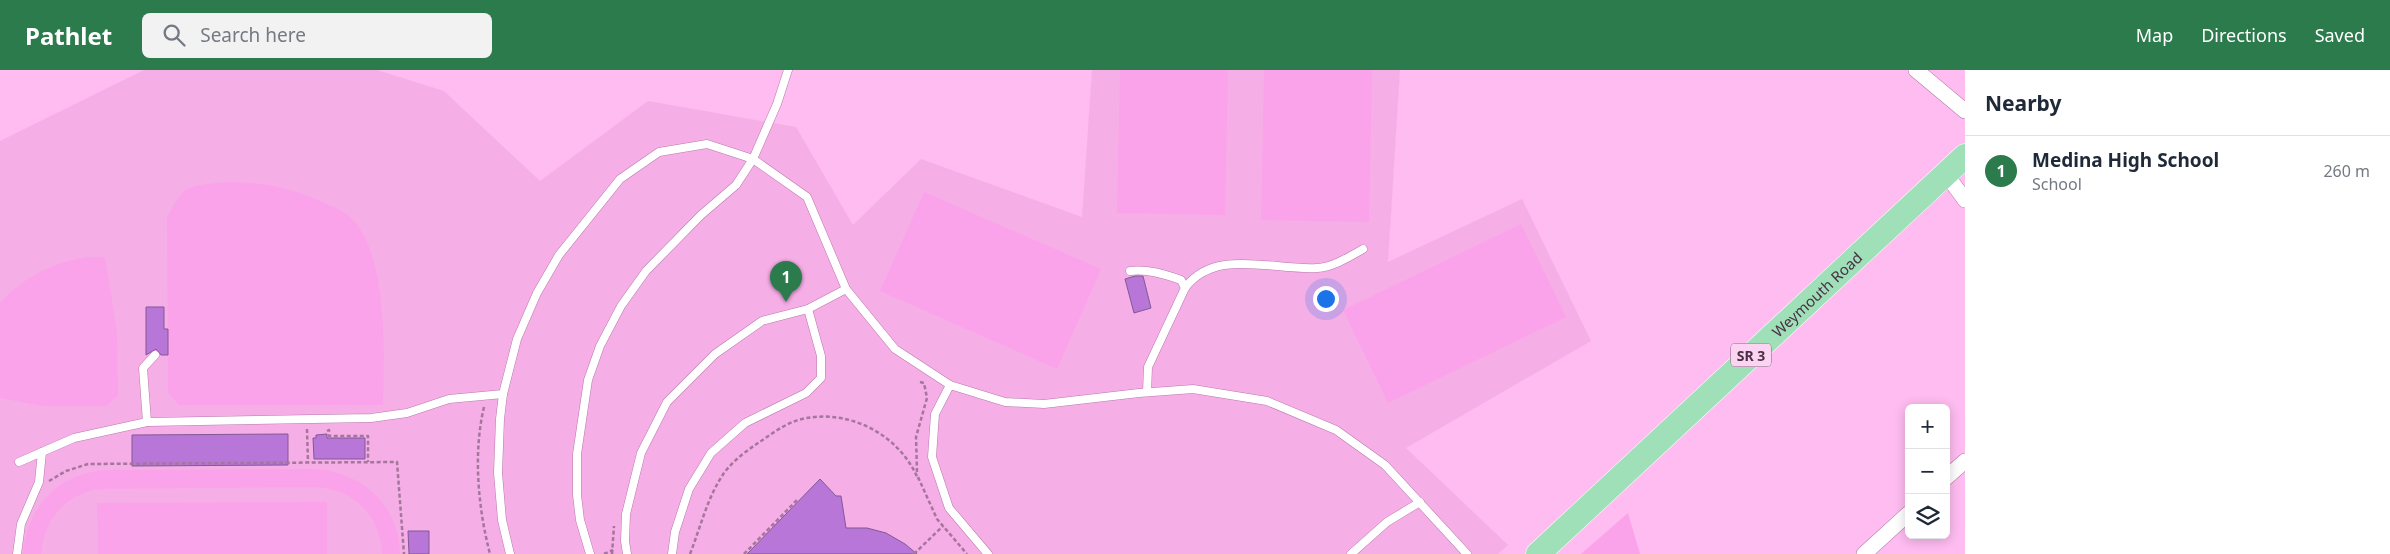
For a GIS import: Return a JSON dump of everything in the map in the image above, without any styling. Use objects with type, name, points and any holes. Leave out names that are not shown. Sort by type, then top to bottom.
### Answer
[{"type":"main road","name":"Weymouth Road","points":[[1538,554],[1965,156]]},
{"type":"street","points":[[1916,70],[1965,111]]},
{"type":"street","points":[[1946,174],[1965,200]]},
{"type":"street","points":[[1950,474],[1965,461]]},
{"type":"street","points":[[1864,554],[1905,517]]},
{"type":"lane","points":[[590,554],[580,520],[577,495],[577,454],[588,380],[600,346],[621,306],[646,271],[700,214],[736,185],[753,159],[778,104],[788,70]]},
{"type":"lane","points":[[510,554],[502,520],[498,473],[500,419],[503,394],[517,339],[537,293],[559,255],[620,179],[659,152],[707,144],[753,159],[807,197],[846,289],[895,349],[950,385],[1005,402],[1044,404],[1147,392],[1193,390],[1267,401],[1336,430],[1385,464],[1468,554]]},
{"type":"lane","points":[[1147,392],[1148,367],[1185,288],[1193,278],[1210,269],[1226,265],[1253,264],[1318,268],[1333,264],[1363,249]]},
{"type":"lane","points":[[1130,271],[1160,273],[1181,280],[1185,288]]},
{"type":"lane","points":[[627,554],[624,541],[626,514],[641,453],[667,402],[715,354],[762,321],[808,309],[846,289]]},
{"type":"lane","points":[[672,554],[675,532],[689,489],[710,453],[745,423],[806,393],[821,378],[821,356],[808,309]]},
{"type":"lane","points":[[147,422],[143,368],[155,355]]},
{"type":"lane","points":[[950,385],[935,414],[932,457],[949,508],[988,554]]},
{"type":"lane","points":[[19,462],[74,438],[147,422],[391,416],[449,399],[503,394]]},
{"type":"lane","points":[[18,554],[21,524],[39,482],[42,452]]},
{"type":"lane","points":[[1351,554],[1386,522],[1420,502]]},
{"type":"path","points":[[484,403],[480,436],[479,476],[484,527],[490,554]]},
{"type":"path","points":[[690,554],[706,506],[724,474],[751,448],[779,429],[800,420],[824,417],[839,418],[855,422],[876,431],[900,450],[918,479]]},
{"type":"path","points":[[307,418],[308,463]]},
{"type":"path","points":[[322,431],[329,430],[329,436],[368,436],[368,462]]},
{"type":"path","points":[[308,431],[315,431]]},
{"type":"path","points":[[32,498],[49,482],[66,471],[88,464],[397,462],[404,554]]},
{"type":"path","points":[[744,554],[796,500]]},
{"type":"path","points":[[915,554],[943,526]]},
{"type":"path","points":[[604,554],[613,550]]},
{"type":"shaded area","points":[[144,70],[377,70],[444,91],[540,181],[648,101],[796,127],[853,225],[921,159],[1082,217],[1092,70],[1400,70],[1388,262],[1522,199],[1591,341],[1406,448],[1508,545],[1498,554],[0,554],[0,141]]},
{"type":"shaded area","points":[[1120,70],[1228,70],[1225,215],[1117,213]]},
{"type":"shaded area","points":[[1264,70],[1372,70],[1369,222],[1261,220]]},
{"type":"shaded area","points":[[232,182],[268,185],[290,190],[334,207],[351,218],[358,226],[368,244],[375,265],[379,288],[384,362],[383,405],[179,405],[168,393],[167,217],[178,198],[186,190],[206,184]]},
{"type":"shaded area","points":[[924,192],[1101,269],[1057,369],[880,291]]},
{"type":"shaded area","points":[[1521,224],[1566,317],[1388,403],[1343,310]]},
{"type":"shaded area","points":[[86,257],[105,257],[117,332],[118,395],[106,406],[43,406],[0,398],[0,303],[18,286],[39,272],[62,263]]},
{"type":"shaded area","points":[[316,469],[349,477],[375,495],[393,521],[398,536],[400,554],[382,554],[376,528],[370,517],[353,499],[342,493],[316,487],[97,489],[75,497],[58,511],[46,530],[41,554],[23,554],[31,521],[39,507],[60,485],[90,473],[107,470]]},
{"type":"shaded area","points":[[327,502],[327,554],[98,554],[97,503]]},
{"type":"shaded area","points":[[1628,513],[1640,554],[1581,554]]},
{"type":"building","points":[[1143,276],[1151,308],[1134,313],[1125,279]]},
{"type":"building","points":[[146,307],[164,307],[164,329],[168,329],[168,355],[161,355],[156,349],[146,355]]},
{"type":"building","points":[[288,434],[288,465],[132,466],[132,435]]},
{"type":"building","points":[[327,434],[327,438],[365,438],[365,459],[314,459],[313,438],[316,438],[316,435]]},
{"type":"building","points":[[820,479],[836,496],[841,496],[846,528],[867,528],[886,533],[905,544],[917,554],[747,554]]},
{"type":"building","points":[[408,531],[429,531],[429,554],[409,554]]},
{"type":"place","name":"Medina High School","points":[[786,302]]}]
